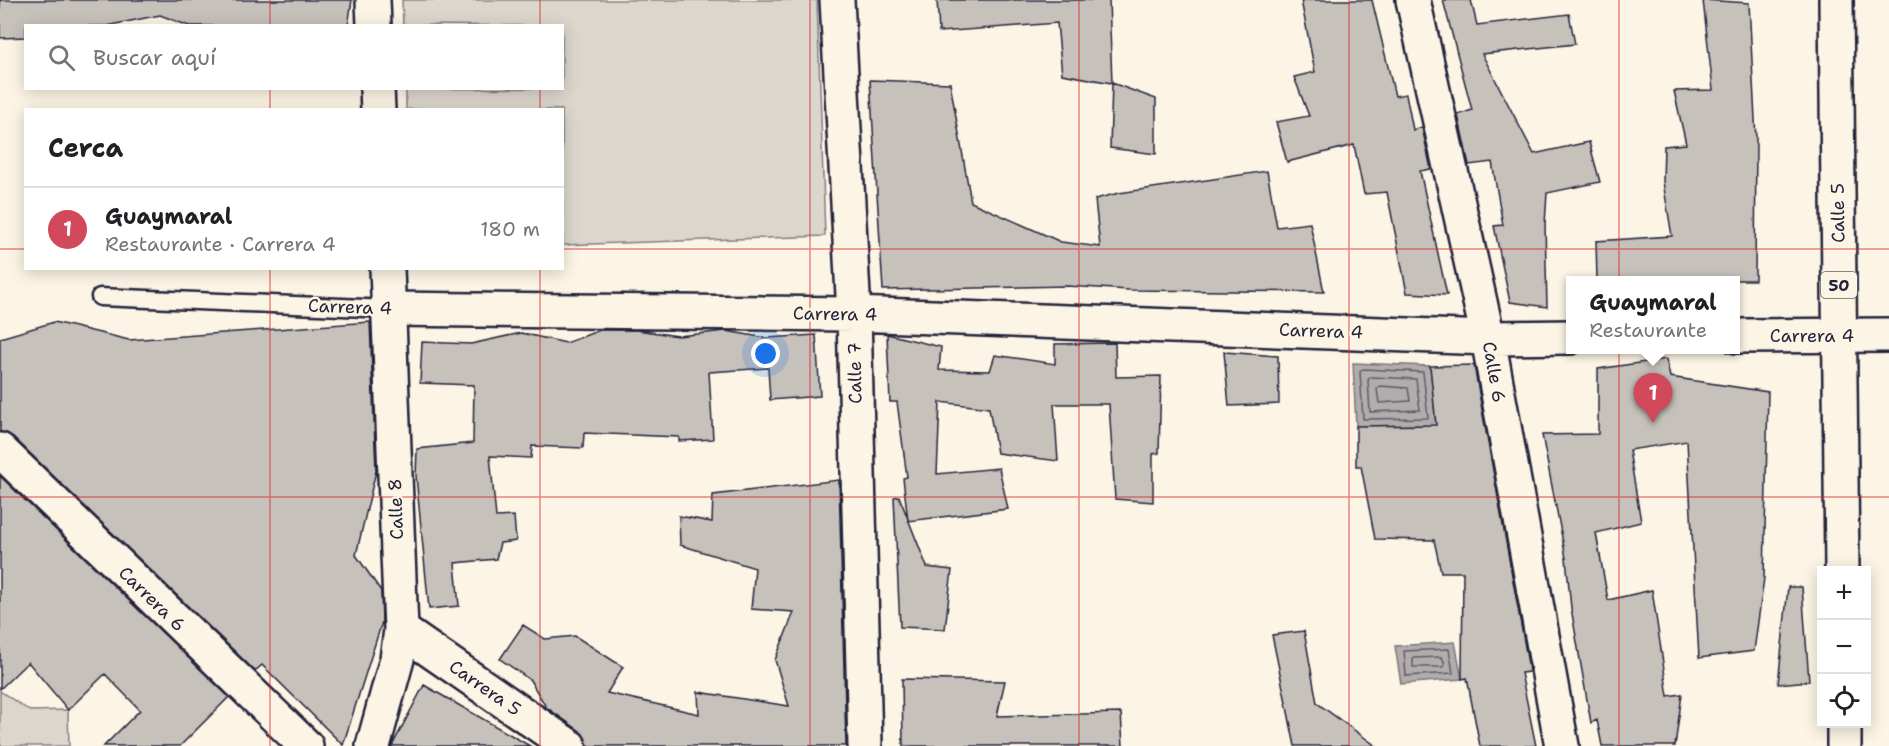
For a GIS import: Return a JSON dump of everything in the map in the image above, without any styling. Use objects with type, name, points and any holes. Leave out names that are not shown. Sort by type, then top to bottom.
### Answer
[{"type":"main road","points":[[373,0],[374,24]]},
{"type":"main road","name":"Calle 7","points":[[837,0],[854,314],[864,746]]},
{"type":"main road","name":"Calle 6","points":[[1413,0],[1488,338],[1562,746]]},
{"type":"main road","name":"Calle 5","points":[[1836,0],[1842,566]]},
{"type":"main road","points":[[377,90],[378,108]]},
{"type":"main road","name":"Calle 8","points":[[373,746],[397,659],[401,630],[387,270]]},
{"type":"main road","name":"Carrera 4","points":[[389,309],[854,314],[1488,338],[1566,337]]},
{"type":"main road","name":"Carrera 4","points":[[1740,336],[1889,335]]},
{"type":"main road","name":"Carrera 6","points":[[0,450],[306,746]]},
{"type":"main road","name":"Carrera 5","points":[[401,630],[569,746]]},
{"type":"main road","points":[[1844,728],[1844,746]]},
{"type":"lane","name":"Carrera 4","points":[[100,297],[389,309]]},
{"type":"shaded area","points":[[402,0],[817,0],[825,236],[564,245],[564,108],[406,108],[406,90],[564,90],[564,24],[403,24]]},
{"type":"shaded area","points":[[0,691],[30,711],[68,710],[69,746],[0,746]]},
{"type":"water","points":[[1353,363],[1430,366],[1436,425],[1356,426]]},
{"type":"water","points":[[1455,642],[1462,679],[1401,684],[1395,646]]},
{"type":"building","points":[[0,0],[352,0],[348,24],[184,24],[160,15],[116,24],[24,24],[24,37],[0,38]]},
{"type":"building","points":[[937,0],[1109,0],[1112,83],[1062,74],[1057,23],[939,32]]},
{"type":"building","points":[[1301,0],[1372,0],[1395,96],[1406,94],[1413,130],[1422,127],[1431,169],[1420,171],[1447,295],[1407,293],[1387,192],[1364,194],[1354,145],[1287,162],[1276,122],[1309,116],[1294,77],[1315,72]]},
{"type":"building","points":[[1443,0],[1471,0],[1477,25],[1569,14],[1575,44],[1482,54],[1534,154],[1589,142],[1600,182],[1547,193],[1545,224],[1547,307],[1510,302],[1494,226],[1503,225],[1492,162],[1469,165],[1458,115],[1472,110]]},
{"type":"building","points":[[1703,0],[1749,3],[1756,139],[1755,280],[1740,280],[1740,276],[1597,276],[1596,241],[1672,236],[1663,182],[1664,146],[1686,144],[1674,91],[1713,90]]},
{"type":"building","points":[[870,80],[950,83],[971,202],[1061,242],[1100,247],[1095,199],[1119,193],[1267,171],[1277,227],[1310,223],[1324,292],[1129,290],[1067,286],[883,290]]},
{"type":"building","points":[[1112,83],[1156,99],[1156,154],[1110,148]]},
{"type":"building","points":[[54,322],[129,340],[370,322],[376,471],[356,555],[381,591],[382,622],[343,745],[262,665],[255,671],[13,437],[0,432],[0,338]]},
{"type":"building","points":[[600,330],[637,330],[678,336],[726,331],[766,338],[816,335],[820,396],[770,400],[768,368],[709,372],[713,439],[679,441],[679,437],[584,433],[583,448],[532,446],[531,458],[490,456],[496,517],[514,516],[516,541],[500,543],[496,559],[455,563],[459,606],[429,609],[416,476],[417,449],[473,443],[474,385],[420,383],[422,342],[471,344],[521,333],[566,343]]},
{"type":"building","points":[[887,334],[941,347],[939,370],[990,371],[995,355],[1055,364],[1055,344],[1115,343],[1116,377],[1161,376],[1159,453],[1153,454],[1153,502],[1115,499],[1109,404],[1054,404],[1058,461],[997,453],[989,408],[940,402],[937,474],[999,468],[1008,509],[908,521],[903,478],[907,477],[897,402],[890,402]]},
{"type":"building","points":[[1224,352],[1278,356],[1279,404],[1229,406]]},
{"type":"building","points":[[1666,359],[1670,377],[1768,392],[1764,578],[1754,651],[1699,658],[1687,441],[1629,450],[1641,522],[1596,533],[1608,600],[1652,590],[1668,696],[1682,694],[1675,746],[1602,746],[1597,720],[1591,723],[1571,608],[1566,558],[1542,435],[1598,434],[1598,369]]},
{"type":"building","points":[[1474,365],[1527,658],[1529,672],[1521,673],[1536,746],[1480,746],[1467,678],[1462,679],[1463,572],[1441,572],[1434,540],[1375,539],[1361,466],[1356,466],[1356,426],[1436,425],[1430,366]]},
{"type":"building","points":[[0,476],[229,697],[180,746],[104,746],[140,710],[105,674],[68,710],[28,662],[0,689]]},
{"type":"building","points":[[839,480],[846,746],[587,746],[580,731],[546,707],[530,680],[500,659],[523,625],[545,639],[575,636],[623,667],[607,693],[699,714],[698,692],[789,706],[775,660],[794,612],[751,609],[755,568],[680,545],[679,516],[712,522],[713,495]]},
{"type":"building","points":[[899,496],[927,567],[952,570],[945,629],[900,627],[894,497]]},
{"type":"building","points":[[1788,587],[1802,587],[1809,681],[1778,684]]},
{"type":"building","points":[[1304,631],[1317,703],[1376,746],[1295,746],[1272,635]]},
{"type":"building","points":[[902,679],[1005,681],[997,716],[1121,713],[1123,746],[903,746]]},
{"type":"building","points":[[424,685],[443,696],[530,746],[392,746]]},
{"type":"place","name":"Guaymaral","points":[[1653,423]]}]
